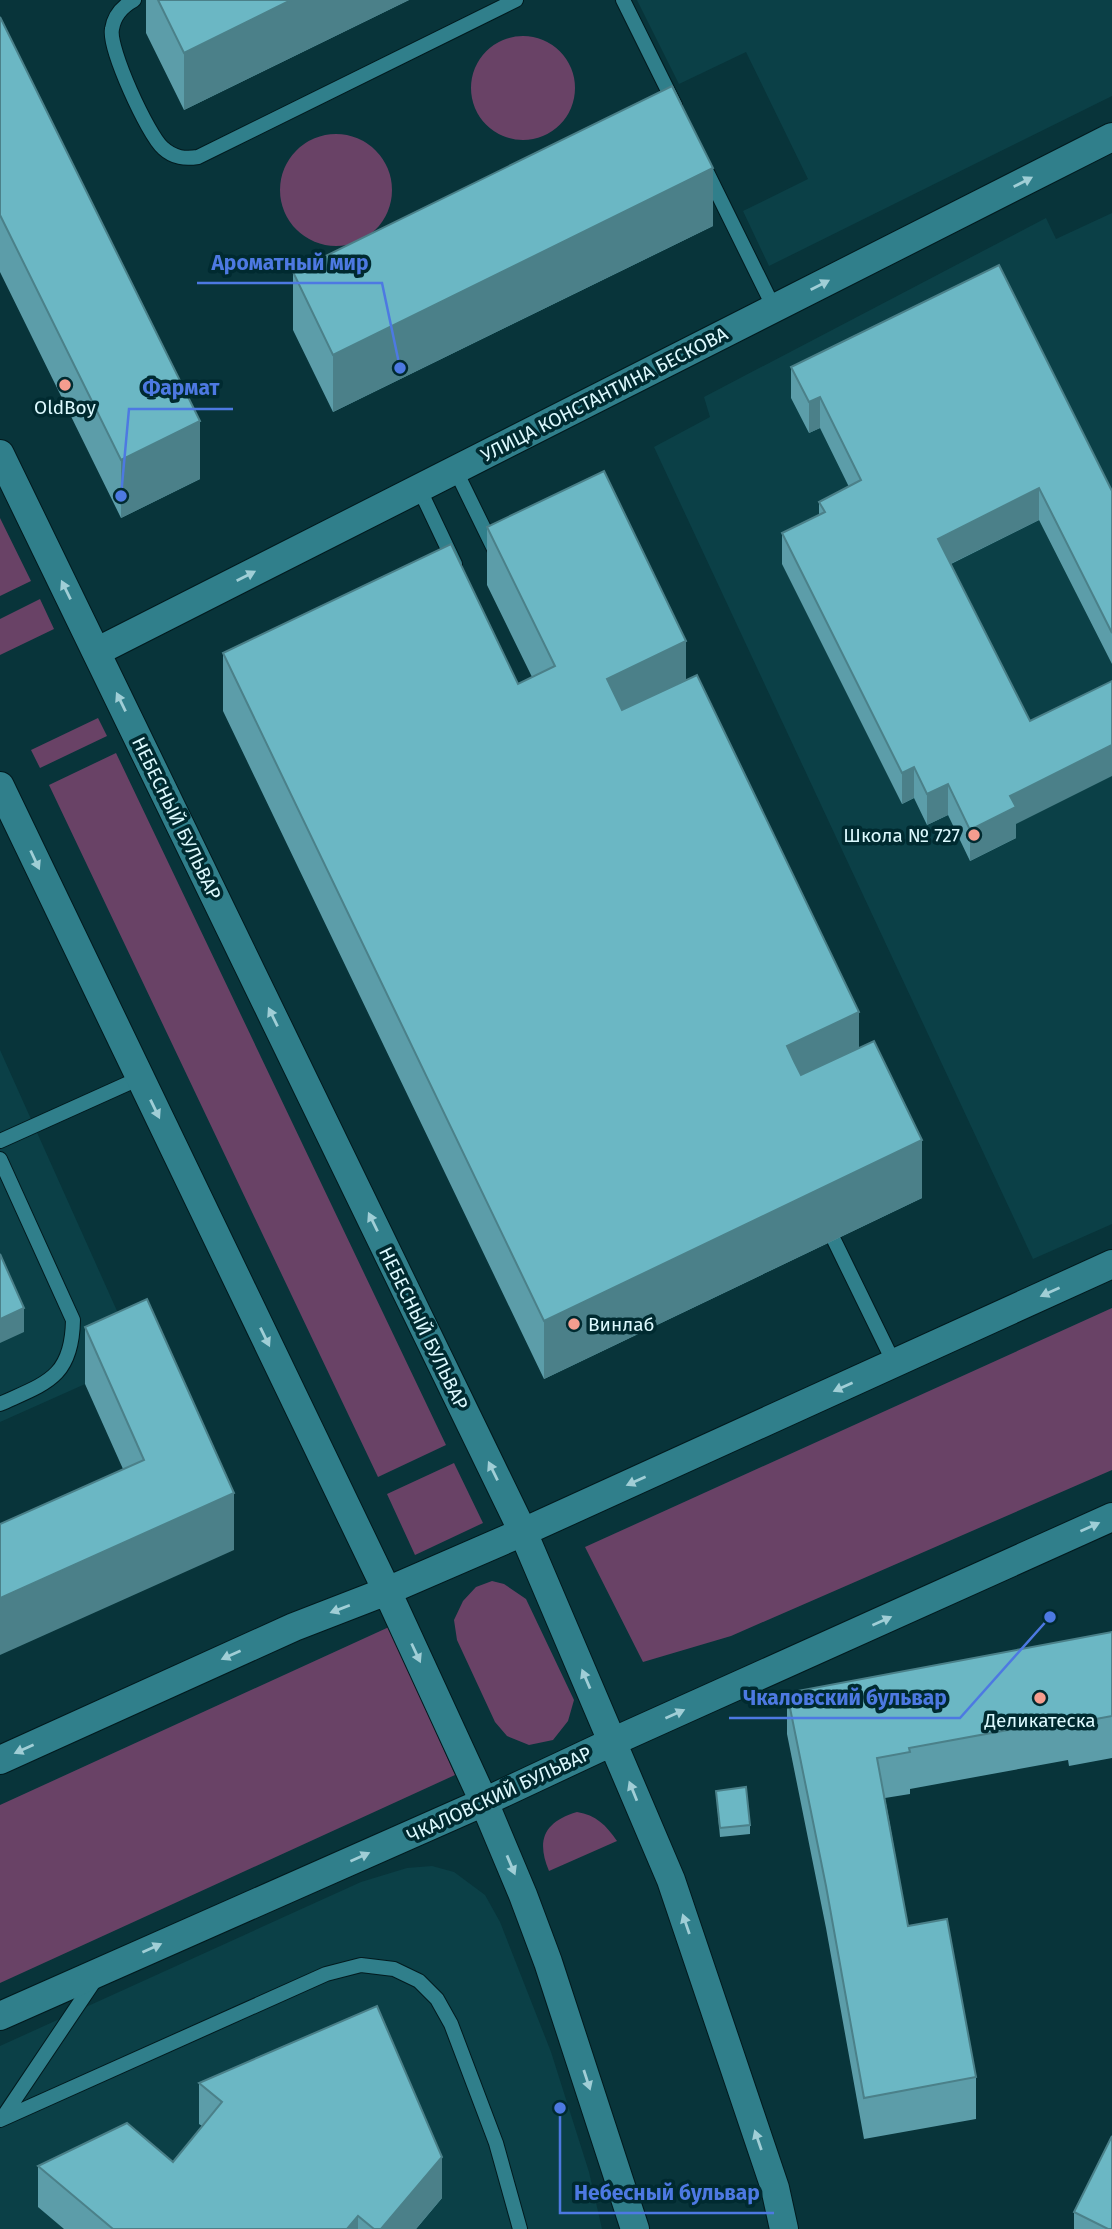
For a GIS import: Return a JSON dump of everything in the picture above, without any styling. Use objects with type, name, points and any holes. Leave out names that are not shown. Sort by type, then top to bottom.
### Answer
[{"type":"street","name":"УЛИЦА КОНСТАНТИНА БЕСКОВА","points":[[96,652],[1112,136]]},
{"type":"street","name":"НЕБЕСНЫЙ БУЛЬВАР","points":[[0,454],[523,1532],[671,1880],[775,2188],[784,2229]]},
{"type":"street","points":[[0,786],[387,1591],[484,1802],[548,1962],[635,2229]]},
{"type":"street","points":[[0,1760],[293,1627],[387,1591],[523,1532],[1112,1264]]},
{"type":"street","name":"ЧКАЛОВСКИЙ БУЛЬВАР","points":[[0,2016],[484,1802],[1112,1517]]},
{"type":"lane","points":[[134,0],[126,4],[112,28],[111,43],[116,59],[160,146],[173,156],[186,158],[206,153],[516,0]]},
{"type":"lane","points":[[622,0],[683,122]]},
{"type":"lane","points":[[701,158],[775,308]]},
{"type":"lane","points":[[455,469],[500,563]]},
{"type":"lane","points":[[419,488],[464,582]]},
{"type":"lane","points":[[0,1141],[140,1078]]},
{"type":"lane","points":[[0,1159],[73,1320],[73,1340],[68,1357],[47,1383],[0,1404]]},
{"type":"lane","points":[[834,1240],[894,1363]]},
{"type":"lane","points":[[1,2119],[326,1975],[361,1965],[394,1969],[419,1981],[438,1999],[452,2024],[496,2143],[520,2229]]},
{"type":"lane","points":[[1,2119],[102,1970]]},
{"type":"shaded area","points":[[637,0],[1112,0],[1112,96],[769,266],[743,211],[808,179],[746,52],[679,84]]},
{"type":"shaded area","points":[[523,36],[543,40],[560,51],[571,68],[575,88],[571,108],[560,125],[543,136],[523,140],[503,136],[486,125],[475,108],[471,88],[475,68],[486,51],[503,40]]},
{"type":"shaded area","points":[[336,134],[357,138],[375,151],[388,169],[392,190],[388,211],[375,229],[357,242],[336,246],[315,242],[297,229],[284,211],[280,190],[284,169],[297,151],[315,138]]},
{"type":"shaded area","name":"Школа № 727","points":[[1112,213],[1112,1224],[1033,1259],[654,447],[710,417],[704,397],[1046,218],[1056,239]]},
{"type":"shaded area","points":[[0,518],[31,581],[0,596]]},
{"type":"shaded area","points":[[40,599],[54,629],[0,655],[0,619]]},
{"type":"shaded area","points":[[98,718],[107,736],[40,768],[31,750]]},
{"type":"shaded area","points":[[116,753],[446,1445],[378,1477],[49,785]]},
{"type":"shaded area","points":[[0,1050],[139,1360],[0,1422]]},
{"type":"shaded area","points":[[1112,1308],[1112,1470],[731,1636],[643,1662],[585,1547]]},
{"type":"shaded area","points":[[454,1463],[483,1523],[415,1555],[387,1494]]},
{"type":"shaded area","points":[[492,1581],[504,1584],[526,1599],[574,1700],[568,1721],[553,1740],[529,1745],[507,1736],[495,1722],[457,1640],[454,1620],[463,1601],[476,1587]]},
{"type":"shaded area","points":[[389,1627],[455,1775],[0,1983],[0,1805]]},
{"type":"shaded area","points":[[577,1812],[600,1822],[617,1841],[549,1871],[543,1850],[546,1834],[557,1821]]},
{"type":"shaded area","points":[[432,1866],[454,1872],[485,1895],[500,1922],[551,2052],[589,2172],[602,2229],[0,2229],[0,2046],[361,1882],[407,1868]]},
{"type":"building","points":[[158,0],[291,0],[184,53]]},
{"type":"building","points":[[0,17],[200,421],[121,460],[0,215]]},
{"type":"building","points":[[672,86],[713,168],[333,355],[293,272]]},
{"type":"building","points":[[999,265],[1112,491],[1112,633],[1039,488],[938,539],[1030,721],[1112,681],[1112,745],[1010,796],[1016,807],[970,830],[948,784],[927,794],[914,767],[902,773],[782,533],[825,512],[819,502],[861,480],[820,397],[809,402],[791,367]]},
{"type":"building","points":[[604,471],[686,641],[607,679],[622,710],[697,675],[859,1012],[787,1046],[794,1061],[801,1075],[874,1041],[922,1140],[544,1321],[223,653],[451,544],[518,684],[555,666],[487,527]]},
{"type":"building","points":[[0,1254],[24,1308],[0,1319]]},
{"type":"building","points":[[147,1299],[234,1493],[0,1598],[0,1524],[144,1460],[85,1327]]},
{"type":"building","points":[[1112,1632],[1112,1716],[1069,1724],[1068,1719],[909,1748],[910,1752],[877,1758],[908,1926],[947,1919],[976,2077],[864,2098],[826,1886],[787,1693]]},
{"type":"building","points":[[746,1787],[750,1825],[720,1828],[716,1791]]},
{"type":"building","points":[[377,2006],[442,2157],[381,2229],[374,2229],[358,2216],[347,2229],[113,2229],[38,2166],[127,2123],[173,2162],[222,2102],[199,2083]]},
{"type":"building","points":[[1112,2136],[1112,2229],[1108,2229],[1074,2212]]},
{"type":"place","name":"Ароматный мир","points":[[400,368]]},
{"type":"place","name":"OldBoy","points":[[65,385]]},
{"type":"place","name":"Фармат","points":[[121,496]]},
{"type":"place","name":"Школа № 727","points":[[974,835]]},
{"type":"place","name":"Винлаб","points":[[574,1324]]},
{"type":"place","name":"Чкаловский бульвар","points":[[1050,1617]]},
{"type":"place","name":"Деликатеска","points":[[1040,1698]]},
{"type":"place","name":"Небесный бульвар","points":[[560,2108]]}]
